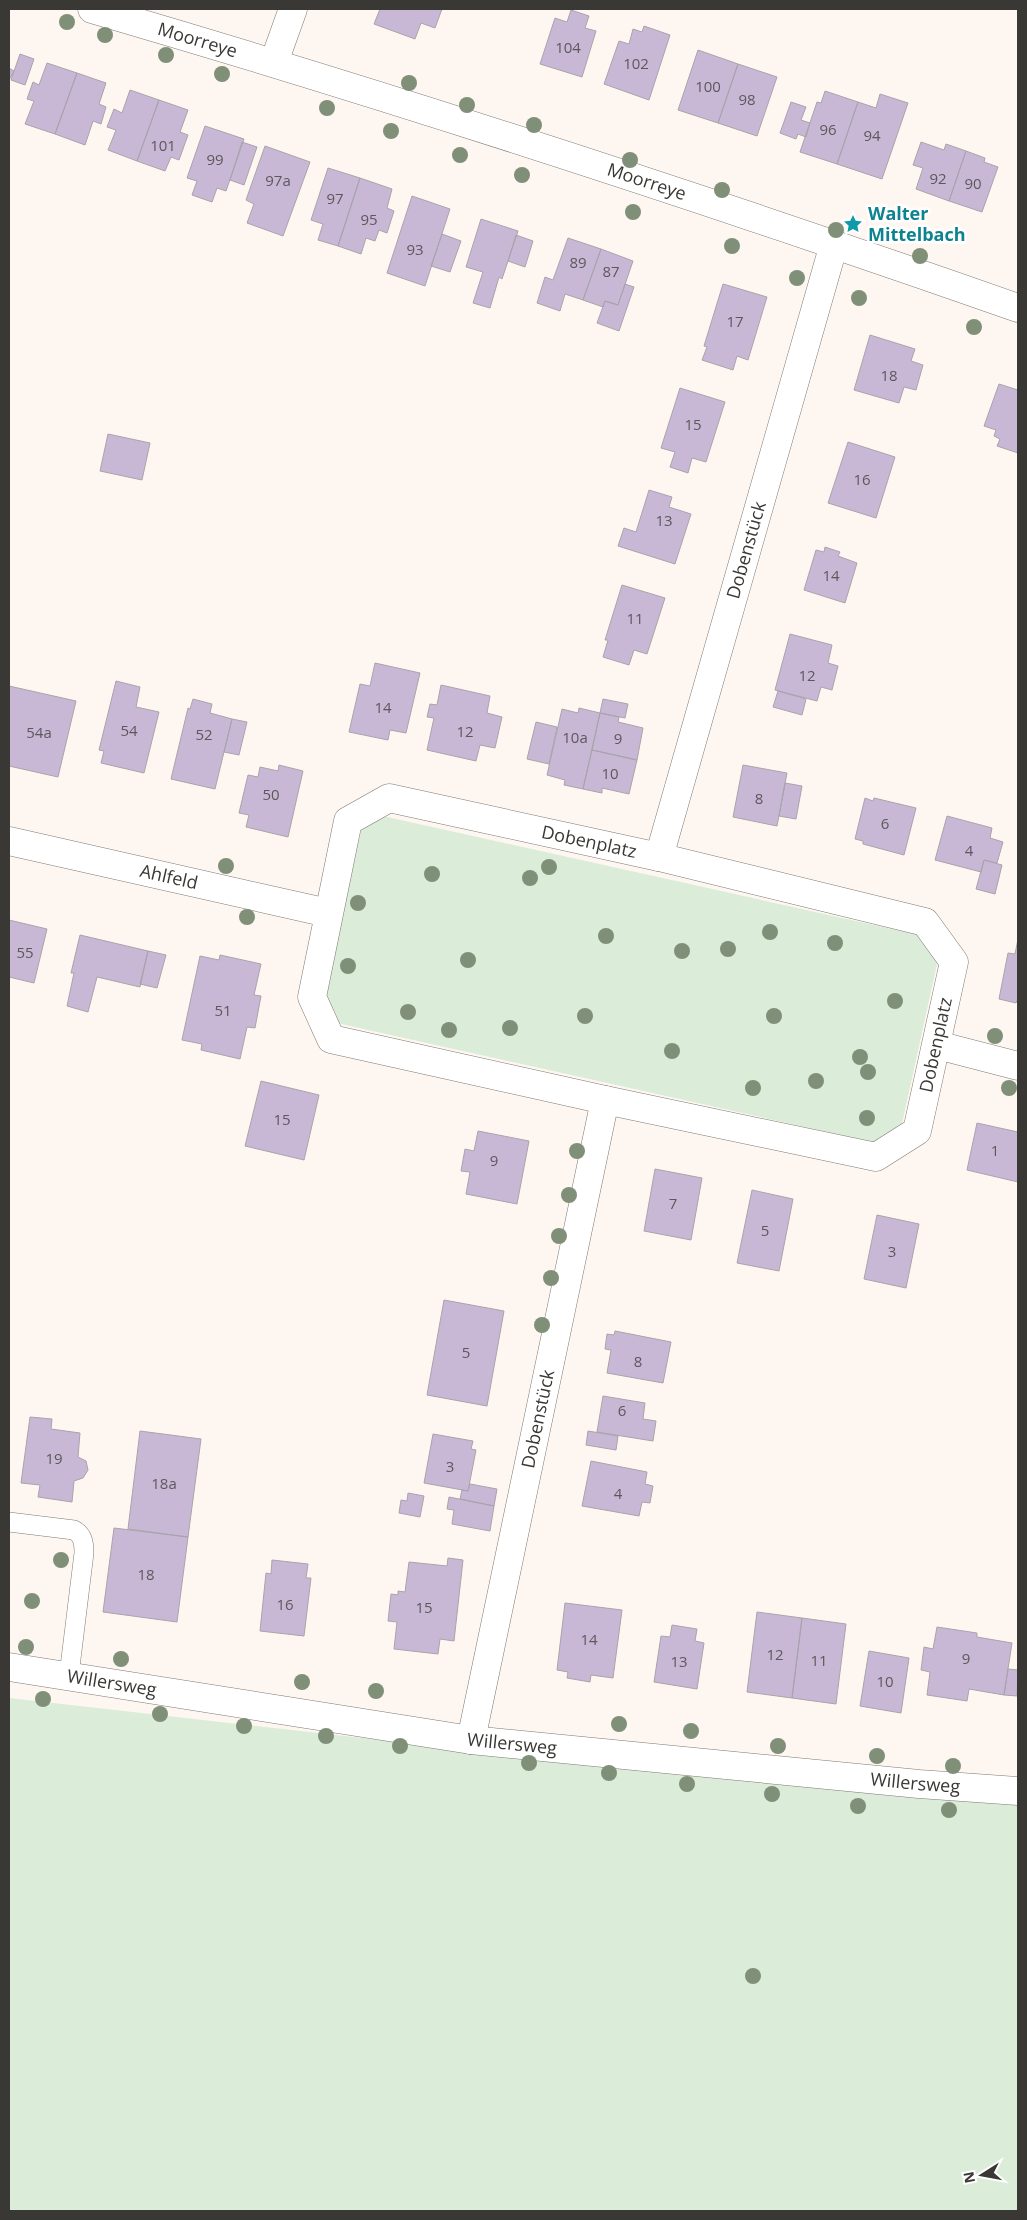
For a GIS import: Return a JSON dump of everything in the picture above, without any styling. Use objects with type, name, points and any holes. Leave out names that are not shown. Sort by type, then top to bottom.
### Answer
[{"type":"street","name":"Moorreye","points":[[92,9],[274,62],[834,244],[1018,308]]},
{"type":"street","points":[[274,62],[293,9]]},
{"type":"street","name":"Dobenstück","points":[[658,857],[834,244]]},
{"type":"street","name":"Dobenplatz","points":[[389,798],[658,857],[925,922],[954,962],[917,1131],[876,1157],[605,1100],[331,1039],[312,997],[348,821],[389,798]]},
{"type":"street","name":"Ahlfeld","points":[[9,841],[328,913]]},
{"type":"street","points":[[937,1045],[1018,1066]]},
{"type":"street","name":"Dobenstück","points":[[471,1740],[605,1100]]},
{"type":"street","name":"Willersweg","points":[[9,1667],[471,1740],[919,1784],[1018,1791]]},
{"type":"lane","points":[[9,1522],[74,1530],[82,1538],[84,1552],[69,1675]]},
{"type":"green space","points":[[378,815],[928,937],[939,955],[900,1133],[882,1144],[332,1022],[323,1007],[362,826]]},
{"type":"green space","points":[[9,1698],[505,1754],[1018,1805],[1018,2211],[9,2211]]},
{"type":"building","points":[[380,9],[442,9],[435,28],[421,23],[415,39],[374,24]]},
{"type":"building","points":[[571,10],[589,16],[585,28],[596,31],[582,77],[540,64],[555,18],[567,22]]},
{"type":"building","points":[[644,26],[670,35],[649,100],[604,84],[619,41],[629,44],[633,29],[642,32]]},
{"type":"building","points":[[698,50],[738,64],[718,123],[678,110]]},
{"type":"building","points":[[20,54],[34,59],[25,85],[11,80]]},
{"type":"building","points":[[47,63],[77,73],[55,134],[25,124],[34,101],[27,99],[33,82],[39,85]]},
{"type":"building","points":[[738,64],[777,77],[757,136],[718,123]]},
{"type":"building","points":[[9,68],[14,71],[9,80]]},
{"type":"building","points":[[77,73],[106,83],[99,104],[106,107],[101,124],[93,121],[85,145],[55,134]]},
{"type":"building","points":[[130,90],[159,100],[137,161],[108,150],[116,130],[107,127],[114,109],[122,113]]},
{"type":"building","points":[[825,91],[858,102],[837,164],[800,152],[817,102],[821,103]]},
{"type":"building","points":[[880,94],[908,103],[882,179],[837,164],[858,102],[876,108]]},
{"type":"building","points":[[159,100],[188,110],[180,132],[188,135],[179,160],[171,157],[165,171],[137,161]]},
{"type":"building","points":[[791,102],[806,107],[801,120],[810,123],[806,137],[798,134],[796,139],[780,133]]},
{"type":"building","points":[[205,126],[244,139],[226,191],[217,188],[212,202],[192,195],[197,181],[187,178]]},
{"type":"building","points":[[242,142],[257,147],[244,185],[230,180]]},
{"type":"building","points":[[921,142],[944,150],[946,144],[966,151],[949,201],[916,189],[923,168],[913,165]]},
{"type":"building","points":[[265,146],[310,162],[283,236],[247,223],[254,204],[246,200]]},
{"type":"building","points":[[966,151],[985,158],[984,162],[998,167],[982,212],[949,201]]},
{"type":"building","points":[[328,168],[360,178],[338,246],[318,240],[323,224],[311,220]]},
{"type":"building","points":[[360,178],[392,189],[387,208],[394,211],[387,233],[379,230],[375,241],[366,238],[361,254],[338,246]]},
{"type":"building","points":[[412,196],[450,209],[425,286],[387,273]]},
{"type":"building","points":[[481,219],[518,231],[502,279],[499,277],[490,308],[473,303],[483,272],[466,267]]},
{"type":"building","points":[[442,234],[461,241],[450,272],[431,266]]},
{"type":"building","points":[[516,235],[533,241],[525,267],[508,261]]},
{"type":"building","points":[[568,238],[601,249],[583,300],[565,294],[560,311],[537,303],[545,277],[553,280]]},
{"type":"building","points":[[601,249],[633,261],[618,305],[605,301],[603,307],[583,300]]},
{"type":"building","points":[[625,284],[634,287],[619,331],[597,323],[605,301],[618,305]]},
{"type":"building","points":[[723,284],[767,297],[748,360],[737,356],[733,370],[702,360],[707,347],[704,346]]},
{"type":"building","points":[[870,335],[915,349],[911,361],[923,365],[916,390],[904,387],[899,403],[854,390]]},
{"type":"building","points":[[999,384],[1018,390],[1018,453],[997,446],[1000,439],[994,436],[996,430],[984,426]]},
{"type":"building","points":[[680,388],[725,402],[706,462],[692,458],[688,473],[670,467],[675,452],[661,448]]},
{"type":"building","points":[[108,434],[150,443],[142,480],[100,471]]},
{"type":"building","points":[[848,442],[895,457],[876,518],[828,503]]},
{"type":"building","points":[[649,490],[672,497],[669,507],[691,514],[675,564],[618,546],[624,528],[636,532]]},
{"type":"building","points":[[825,547],[840,552],[838,556],[857,563],[845,603],[804,590],[816,550],[824,552]]},
{"type":"building","points":[[622,585],[665,598],[647,654],[634,650],[629,665],[603,657],[608,640],[605,640]]},
{"type":"building","points":[[790,634],[832,645],[828,663],[838,666],[832,690],[821,687],[817,701],[775,690]]},
{"type":"building","points":[[375,663],[420,673],[406,733],[390,730],[388,740],[349,732],[360,684],[370,686]]},
{"type":"building","points":[[116,681],[140,687],[136,707],[159,712],[144,773],[101,763],[104,751],[99,750]]},
{"type":"building","points":[[441,685],[490,696],[487,713],[502,717],[495,748],[480,745],[476,761],[427,750],[434,718],[427,717],[430,704],[437,705]]},
{"type":"building","points":[[9,686],[76,701],[58,777],[9,766]]},
{"type":"building","points":[[778,691],[806,699],[802,715],[773,707]]},
{"type":"building","points":[[193,699],[212,704],[210,713],[232,719],[215,789],[171,779],[188,708],[190,709]]},
{"type":"building","points":[[603,699],[628,704],[625,718],[600,713]]},
{"type":"building","points":[[579,708],[600,713],[583,789],[564,785],[565,780],[547,775],[562,709],[578,713]]},
{"type":"building","points":[[600,713],[619,717],[618,722],[643,728],[637,760],[592,750]]},
{"type":"building","points":[[232,719],[247,722],[239,755],[224,752]]},
{"type":"building","points":[[536,722],[557,727],[549,764],[527,759]]},
{"type":"building","points":[[592,750],[637,760],[629,794],[602,788],[602,793],[583,789]]},
{"type":"building","points":[[279,765],[303,771],[288,837],[246,827],[249,815],[239,813],[248,775],[258,777],[260,767],[278,771]]},
{"type":"building","points":[[743,765],[787,773],[777,826],[733,817]]},
{"type":"building","points":[[785,783],[802,786],[796,819],[779,816]]},
{"type":"building","points":[[865,798],[873,801],[874,798],[916,808],[904,855],[863,844],[863,841],[855,839]]},
{"type":"building","points":[[947,816],[992,828],[990,838],[1003,842],[997,863],[984,860],[981,872],[935,860]]},
{"type":"building","points":[[984,860],[1002,865],[995,894],[976,889]]},
{"type":"building","points":[[9,920],[47,929],[34,983],[9,977]]},
{"type":"building","points":[[80,935],[148,951],[140,987],[97,977],[88,1012],[67,1006],[74,973],[71,973]]},
{"type":"building","points":[[1018,939],[1018,998],[1016,1003],[999,999],[1008,953],[1015,954]]},
{"type":"building","points":[[148,951],[166,955],[157,988],[140,984]]},
{"type":"building","points":[[220,955],[261,964],[254,995],[261,996],[255,1028],[247,1027],[240,1059],[201,1050],[202,1044],[182,1040],[200,956],[219,960]]},
{"type":"building","points":[[261,1081],[319,1095],[304,1160],[245,1146]]},
{"type":"building","points":[[977,1123],[1018,1132],[1018,1182],[967,1170]]},
{"type":"building","points":[[478,1131],[529,1141],[517,1204],[466,1194],[470,1172],[461,1171],[465,1149],[474,1151]]},
{"type":"building","points":[[655,1169],[702,1178],[691,1240],[644,1231]]},
{"type":"building","points":[[752,1190],[793,1199],[779,1271],[737,1263]]},
{"type":"building","points":[[877,1215],[919,1224],[906,1288],[864,1279]]},
{"type":"building","points":[[444,1300],[504,1311],[487,1406],[427,1395]]},
{"type":"building","points":[[615,1331],[671,1342],[663,1383],[607,1373],[611,1350],[605,1349],[607,1334],[614,1335]]},
{"type":"building","points":[[603,1396],[645,1403],[643,1419],[656,1421],[653,1441],[597,1432]]},
{"type":"building","points":[[30,1417],[52,1419],[51,1429],[80,1433],[78,1457],[86,1461],[88,1470],[83,1478],[74,1481],[72,1502],[38,1497],[40,1485],[21,1483]]},
{"type":"building","points":[[140,1431],[201,1439],[188,1537],[128,1529]]},
{"type":"building","points":[[588,1431],[618,1436],[616,1450],[586,1445]]},
{"type":"building","points":[[433,1434],[473,1441],[471,1449],[476,1450],[468,1491],[424,1483]]},
{"type":"building","points":[[591,1461],[647,1472],[645,1484],[653,1486],[650,1503],[642,1502],[639,1516],[582,1506]]},
{"type":"building","points":[[470,1484],[497,1489],[494,1506],[460,1499],[462,1490],[468,1491]]},
{"type":"building","points":[[408,1493],[424,1496],[420,1517],[399,1513],[401,1500],[407,1501]]},
{"type":"building","points":[[449,1497],[494,1506],[490,1531],[452,1524],[454,1510],[447,1509]]},
{"type":"building","points":[[114,1528],[188,1537],[177,1622],[103,1612]]},
{"type":"building","points":[[448,1558],[463,1560],[454,1641],[440,1639],[438,1654],[394,1649],[397,1622],[388,1621],[391,1594],[398,1595],[398,1591],[405,1592],[409,1562],[447,1566]]},
{"type":"building","points":[[272,1560],[308,1564],[306,1578],[311,1578],[304,1636],[260,1631],[266,1573],[271,1574]]},
{"type":"building","points":[[565,1603],[622,1610],[613,1678],[591,1675],[590,1682],[567,1678],[568,1672],[557,1670]]},
{"type":"building","points":[[757,1612],[802,1618],[792,1698],[747,1692]]},
{"type":"building","points":[[802,1618],[846,1624],[836,1704],[792,1698]]},
{"type":"building","points":[[672,1625],[697,1629],[695,1641],[704,1643],[697,1689],[654,1682],[661,1636],[670,1637]]},
{"type":"building","points":[[937,1627],[977,1633],[977,1637],[1012,1643],[1004,1695],[969,1689],[967,1701],[927,1695],[930,1672],[921,1670],[924,1647],[933,1649]]},
{"type":"building","points":[[869,1651],[909,1658],[901,1713],[860,1706]]},
{"type":"building","points":[[1008,1669],[1018,1670],[1017,1696],[1004,1695]]},
{"type":"place","name":"Walter Mittelbach","points":[[853,224]]}]
